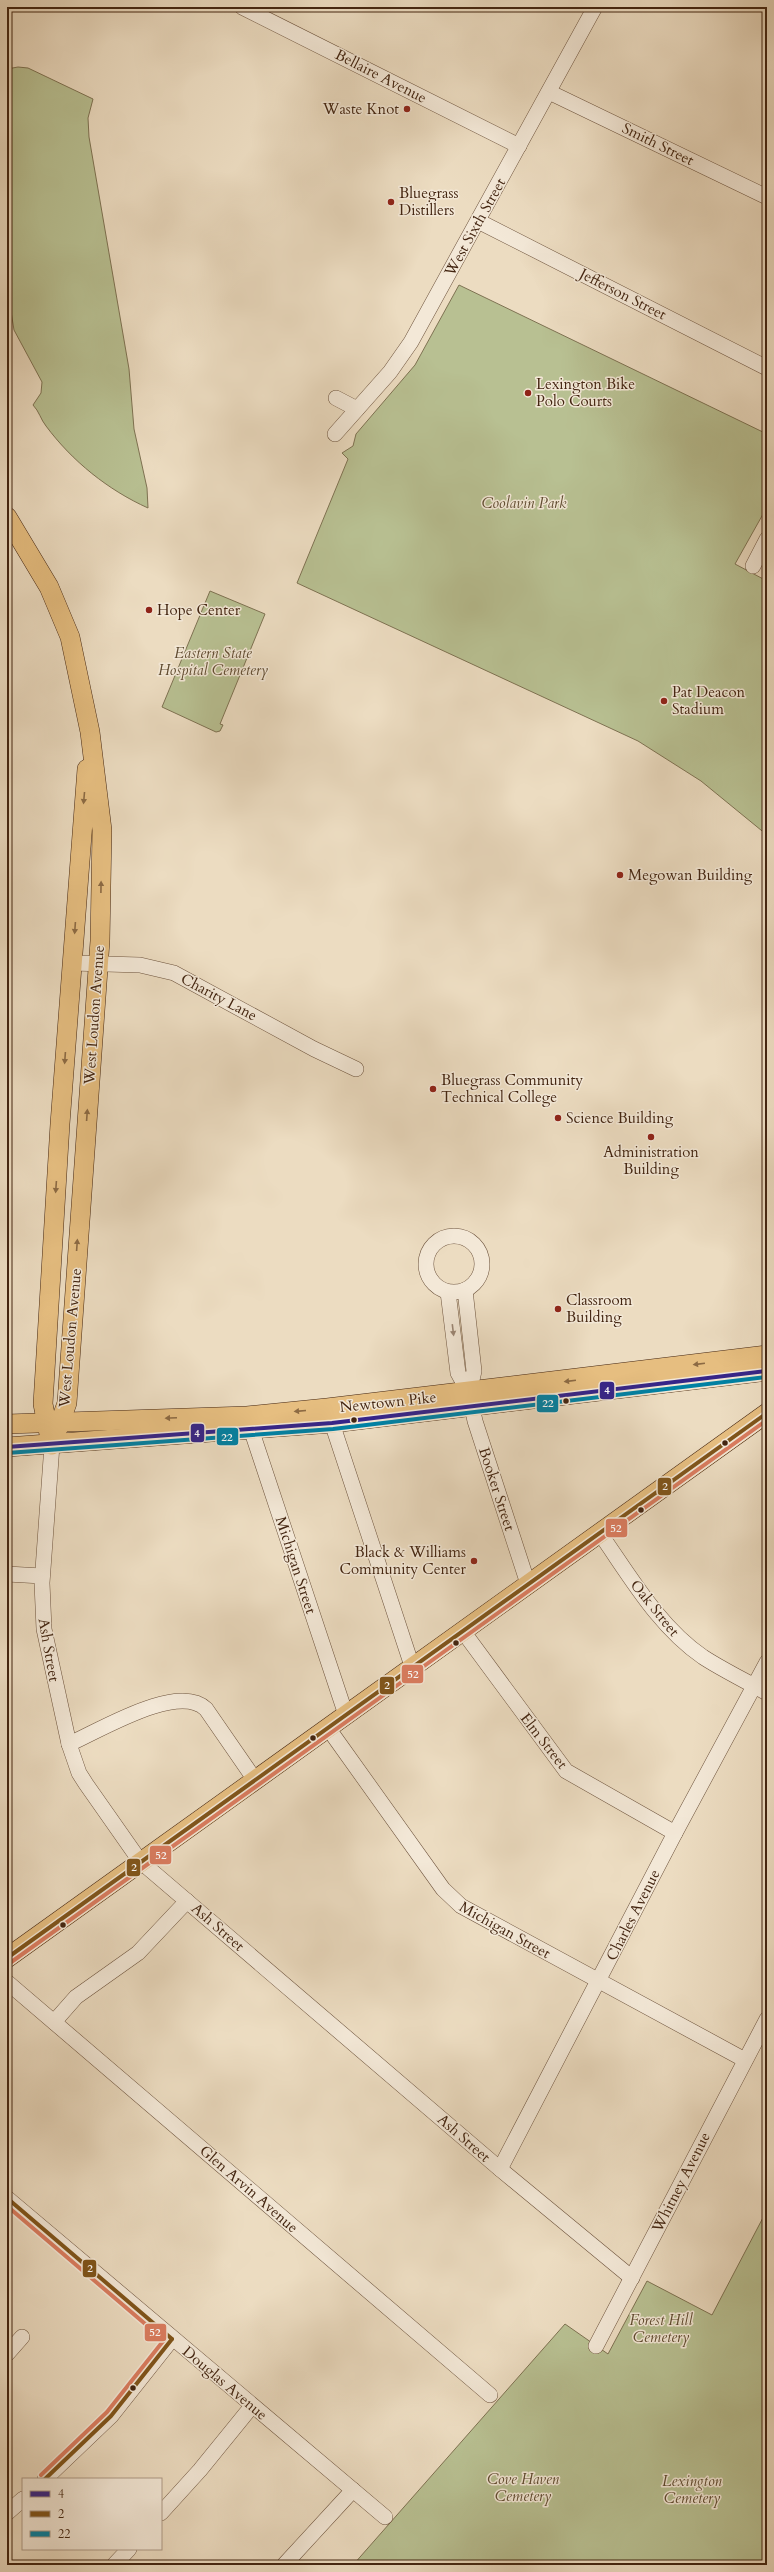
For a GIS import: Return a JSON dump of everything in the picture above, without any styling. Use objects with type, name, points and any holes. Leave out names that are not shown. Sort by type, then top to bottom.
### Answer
[{"type":"main road","name":"West Loudon Avenue","points":[[7,517],[49,587],[64,617],[76,656],[90,732],[102,830],[98,964],[66,1402],[53,1422],[52,1445]]},
{"type":"main road","name":"West Loudon Avenue","points":[[53,1422],[43,1404],[72,963],[90,732]]},
{"type":"main road","name":"Newtown Pike","points":[[7,1447],[52,1445],[249,1422],[330,1416],[470,1400],[766,1358]]},
{"type":"main road","points":[[7,1958],[462,1630],[599,1532],[715,1452],[767,1413]]},
{"type":"main road","name":"Newtown Pike","points":[[7,1424],[53,1422],[249,1422]]},
{"type":"street","name":"Bellaire Avenue","points":[[242,7],[519,146]]},
{"type":"street","name":"West Sixth Street","points":[[335,434],[390,372],[411,342],[595,7]]},
{"type":"street","name":"Smith Street","points":[[549,92],[767,197]]},
{"type":"street","name":"Jefferson Street","points":[[478,221],[767,368]]},
{"type":"street","points":[[336,398],[357,409]]},
{"type":"street","points":[[753,566],[767,539]]},
{"type":"street","name":"Charity Lane","points":[[72,963],[140,965],[174,973],[314,1049],[356,1069]]},
{"type":"street","points":[[456,1236],[473,1244],[482,1260],[480,1275],[471,1286],[465,1290],[448,1292],[433,1283],[428,1275],[427,1257],[431,1248],[438,1241],[456,1236]]},
{"type":"street","points":[[465,1290],[474,1371],[470,1400]]},
{"type":"street","name":"Booker Street","points":[[448,1292],[458,1373],[470,1400],[528,1584]]},
{"type":"street","points":[[330,1416],[412,1666]]},
{"type":"street","name":"Michigan Street","points":[[249,1422],[346,1715]]},
{"type":"street","name":"Ash Street","points":[[52,1445],[42,1576],[46,1644],[69,1744],[78,1773],[140,1861],[500,2169],[632,2278]]},
{"type":"street","name":"Oak Street","points":[[599,1532],[660,1618],[675,1633],[703,1657],[760,1689]]},
{"type":"street","points":[[7,1574],[42,1576]]},
{"type":"street","name":"Elm Street","points":[[462,1630],[566,1771],[674,1833]]},
{"type":"street","name":"Charles Avenue","points":[[500,2169],[599,1982],[674,1833],[760,1689],[767,1662]]},
{"type":"street","points":[[69,1744],[152,1706],[181,1700],[195,1701],[206,1709],[255,1780]]},
{"type":"street","name":"Michigan Street","points":[[328,1728],[452,1900],[475,1915],[745,2060]]},
{"type":"street","points":[[54,2022],[76,1997],[138,1953],[187,1901]]},
{"type":"street","name":"Glen Arvin Avenue","points":[[7,1982],[490,2395]]},
{"type":"street","name":"Whitney Avenue","points":[[596,2346],[767,2018]]},
{"type":"street","name":"Douglas Avenue","points":[[7,2198],[384,2517]]},
{"type":"street","points":[[7,2354],[22,2337]]},
{"type":"street","points":[[46,2478],[111,2416],[172,2339]]},
{"type":"street","points":[[162,2512],[200,2470],[252,2406]]},
{"type":"street","points":[[284,2565],[353,2490]]},
{"type":"street","points":[[7,2513],[22,2500]]},
{"type":"street","points":[[114,2565],[128,2550]]},
{"type":"green space","points":[[18,67],[28,68],[93,99],[88,118],[89,137],[129,369],[134,429],[147,488],[148,508],[119,493],[79,463],[44,424],[33,405],[41,393],[42,382],[14,330],[7,287],[7,69]]},
{"type":"green space","name":"Coolavin Park","points":[[459,285],[767,434],[767,507],[735,564],[767,581],[767,835],[701,781],[638,741],[297,583],[348,459],[342,453],[353,446],[356,434],[415,365]]},
{"type":"green space","name":"Eastern State Hospital Cemetery","points":[[210,591],[265,614],[220,724],[223,725],[220,731],[216,732],[162,707]]},
{"type":"green space","points":[[767,2210],[767,2565],[353,2565],[565,2324],[608,2354],[647,2281],[712,2315]]},
{"type":"transit line","name":"4","points":[[7,1447],[332,1423],[767,1371]]},
{"type":"transit line","name":"22","points":[[7,1453],[333,1429],[767,1377]]},
{"type":"transit line","name":"2","points":[[7,1958],[767,1413]]},
{"type":"transit line","name":"52","points":[[10,1963],[767,1420]]},
{"type":"transit line","name":"2","points":[[7,2198],[172,2339]]},
{"type":"transit line","name":"52","points":[[7,2206],[164,2340],[107,2412],[41,2475]]},
{"type":"transit line","name":"2","points":[[46,2478],[111,2416],[172,2339]]},
{"type":"place","name":"Waste Knot","points":[[407,109]]},
{"type":"place","name":"Bluegrass Distillers","points":[[391,202]]},
{"type":"place","name":"Lexington Bike Polo Courts","points":[[528,393]]},
{"type":"place","name":"Hope Center","points":[[149,610]]},
{"type":"place","name":"Pat Deacon Stadium","points":[[664,701]]},
{"type":"place","name":"Megowan Building","points":[[620,875]]},
{"type":"place","name":"Bluegrass Community Technical College","points":[[433,1089]]},
{"type":"place","name":"Science Building","points":[[558,1118]]},
{"type":"place","name":"Administration Building","points":[[651,1137]]},
{"type":"place","name":"Classroom Building","points":[[558,1309]]},
{"type":"place","name":"Black & Williams Community Center","points":[[474,1561]]},
{"type":"park label","name":"Forest Hill Cemetery","points":[[661,2328]]},
{"type":"park label","name":"Cove Haven Cemetery","points":[[523,2488]]},
{"type":"park label","name":"Lexington Cemetery","points":[[692,2490]]}]
